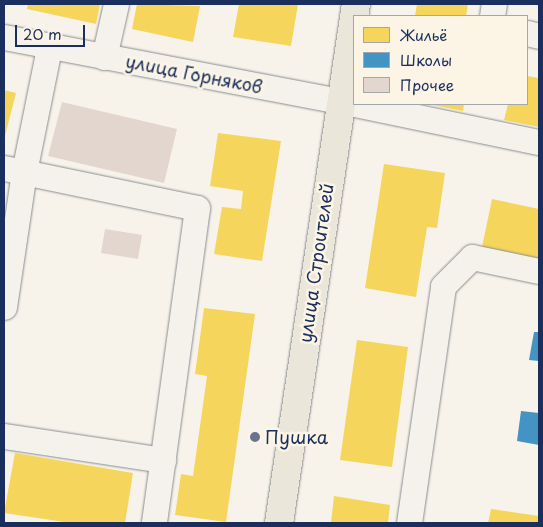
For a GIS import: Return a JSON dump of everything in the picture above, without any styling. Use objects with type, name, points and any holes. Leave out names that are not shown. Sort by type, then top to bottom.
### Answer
[{"type":"main road","name":"улица Строителей","points":[[278,523],[349,103],[353,46]]},
{"type":"street","points":[[104,57],[116,4]]},
{"type":"street","name":"улица Горняков","points":[[4,38],[349,103]]},
{"type":"street","points":[[4,307],[14,170],[49,48]]},
{"type":"street","name":"улица Горняков","points":[[359,105],[539,142]]},
{"type":"street","points":[[14,170],[197,208],[154,523]]},
{"type":"street","points":[[409,523],[443,286],[472,257],[539,271]]},
{"type":"street","points":[[4,436],[163,460]]},
{"type":"building: Жильё","points":[[28,4],[100,4],[96,24],[27,9]]},
{"type":"building: Жильё","points":[[137,4],[200,6],[193,42],[132,29]]},
{"type":"building: Жильё","points":[[239,4],[298,4],[291,46],[233,37]]},
{"type":"building: Жильё","points":[[417,4],[468,4],[466,15],[415,15]]},
{"type":"building: Жильё","points":[[528,76],[539,78],[539,127],[504,120],[508,105],[528,105]]},
{"type":"building: Жильё","points":[[4,90],[16,93],[4,140]]},
{"type":"building: Жильё","points":[[433,105],[464,105],[463,111]]},
{"type":"building: Жильё","points":[[218,133],[281,141],[262,261],[214,254],[222,207],[241,209],[243,191],[210,186]]},
{"type":"building: Жильё","points":[[384,164],[445,173],[437,228],[427,227],[416,297],[365,288]]},
{"type":"building: Жильё","points":[[492,199],[539,209],[539,259],[482,247]]},
{"type":"building: Жильё","points":[[204,308],[255,314],[226,522],[175,515],[181,474],[193,476],[207,376],[195,374]]},
{"type":"building: Жильё","points":[[357,340],[408,347],[392,467],[340,460]]},
{"type":"building: Жильё","points":[[15,453],[133,473],[125,523],[71,523],[4,513]]},
{"type":"building: Жильё","points":[[334,496],[390,505],[388,523],[331,523]]},
{"type":"building: Жильё","points":[[491,509],[539,516],[539,523],[488,523]]},
{"type":"building: Школы","points":[[534,332],[539,332],[539,361],[529,360]]},
{"type":"building: Школы","points":[[521,411],[539,413],[539,445],[517,441]]},
{"type":"building: Прочее","points":[[62,102],[177,129],[164,183],[48,156]]},
{"type":"building: Прочее","points":[[105,229],[142,235],[138,259],[101,253]]},
{"type":"place","name":"Пушка","points":[[255,437]]}]
